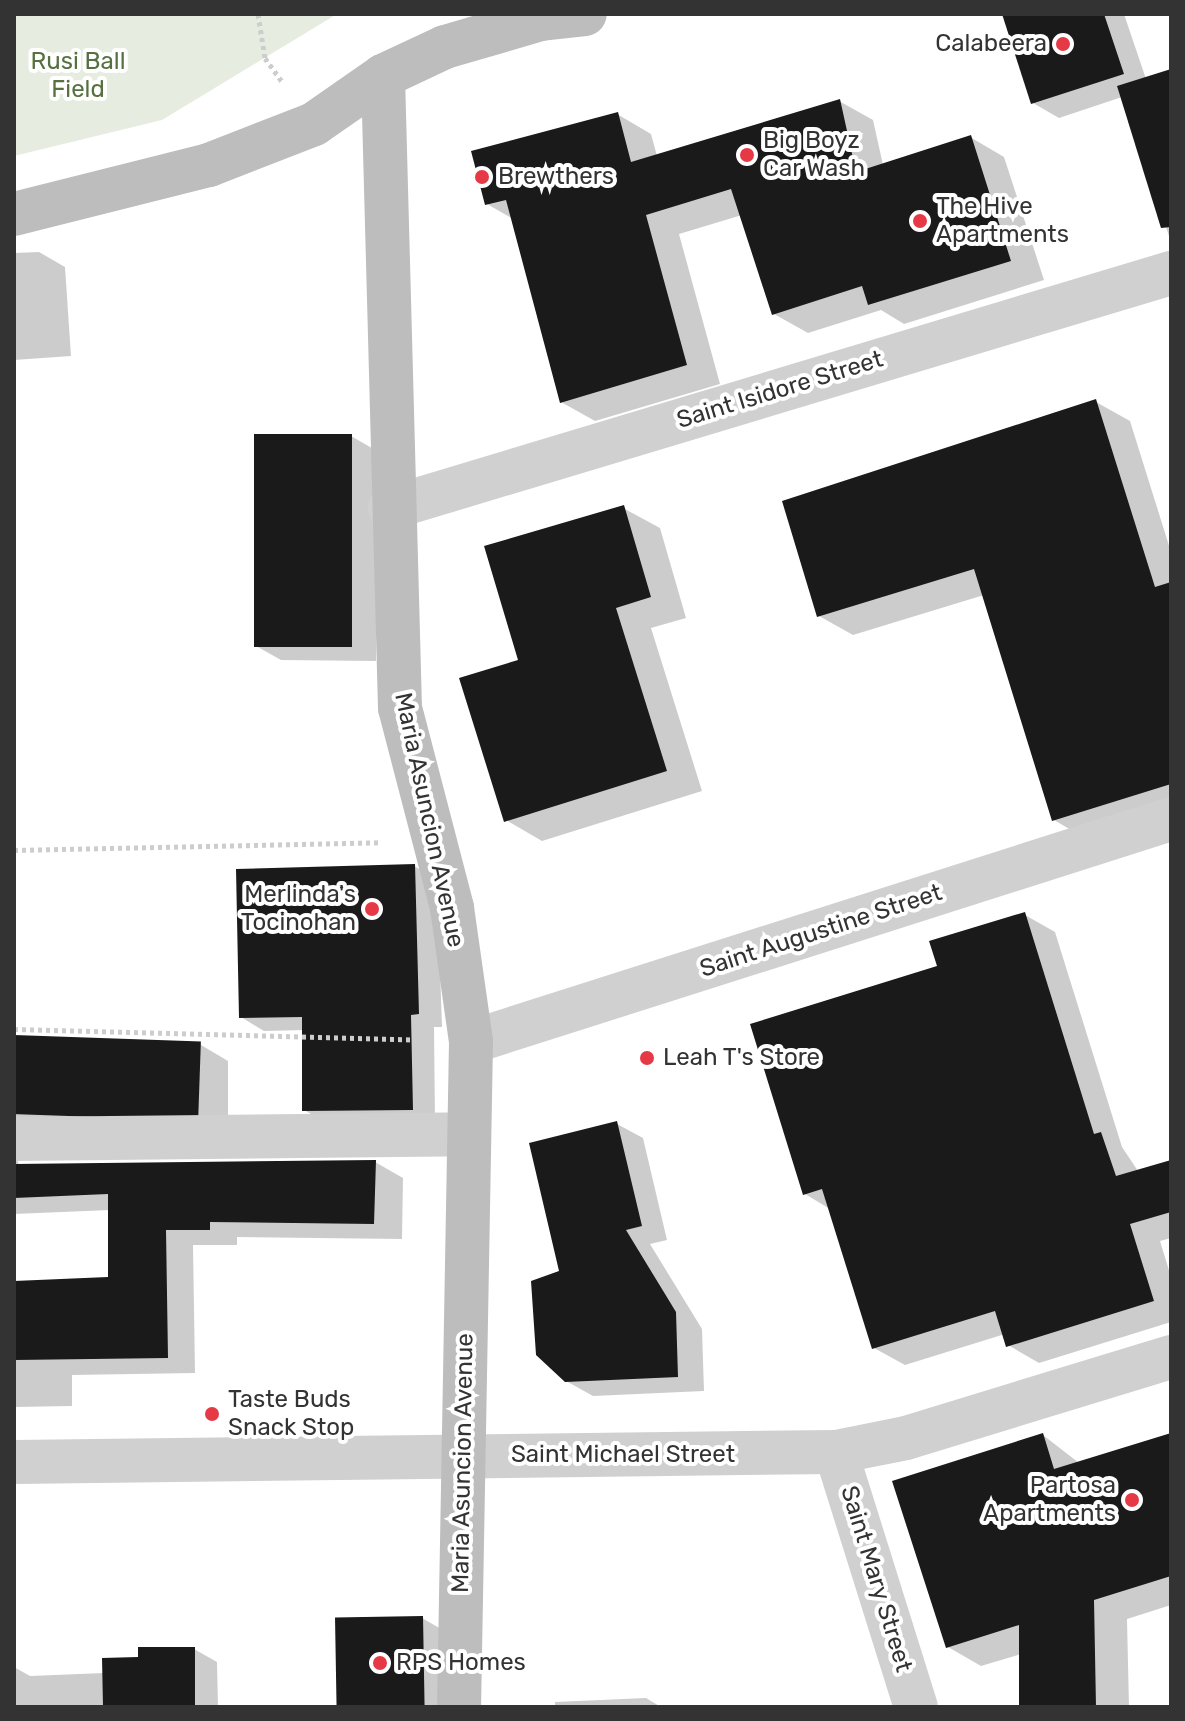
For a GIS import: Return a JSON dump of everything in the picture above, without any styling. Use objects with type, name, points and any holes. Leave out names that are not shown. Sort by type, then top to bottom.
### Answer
[{"type":"street","points":[[14,214],[209,165],[314,124],[383,76],[445,47],[585,14]]},
{"type":"street","name":"Maria Asuncion Avenue","points":[[383,76],[390,508],[400,708],[435,841],[471,1042],[459,1707]]},
{"type":"street","name":"Saint Isidore Street","points":[[390,508],[1171,273]]},
{"type":"street","name":"Saint Augustine Street","points":[[471,1042],[1171,819]]},
{"type":"street","points":[[14,1139],[469,1134]]},
{"type":"street","name":"Saint Michael Street","points":[[14,1462],[836,1452],[1171,1357]]},
{"type":"street","name":"Saint Mary Street","points":[[836,1452],[916,1707]]},
{"type":"path","points":[[258,14],[265,58],[314,124]]},
{"type":"path","points":[[14,850],[435,841]]},
{"type":"path","points":[[14,1029],[471,1042]]},
{"type":"green space","name":"Rusi Ball Field","points":[[14,14],[337,14],[162,120],[14,156]]},
{"type":"building","name":"Calabeera","points":[[1002,14],[1104,14],[1124,74],[1031,104]]},
{"type":"building","points":[[1171,69],[1171,227],[1161,228],[1117,86]]},
{"type":"building","points":[[840,99],[856,172],[971,135],[1011,261],[868,305],[862,286],[772,315],[731,189],[646,215],[687,365],[560,403],[506,200],[485,205],[471,151],[618,112],[631,162]]},
{"type":"building","points":[[1096,399],[1155,587],[1171,582],[1171,784],[1052,821],[974,569],[817,617],[782,501]]},
{"type":"building","points":[[254,434],[352,434],[352,647],[254,647]]},
{"type":"building","points":[[624,505],[651,597],[616,608],[667,771],[504,822],[459,678],[518,660],[484,546]]},
{"type":"building","points":[[415,864],[419,1014],[411,1015],[413,1110],[302,1111],[302,1017],[239,1018],[236,869]]},
{"type":"building","points":[[1025,912],[1094,1134],[1101,1132],[1116,1176],[1171,1160],[1171,1212],[1130,1224],[1154,1301],[1006,1347],[995,1311],[872,1349],[822,1189],[803,1195],[750,1024],[937,966],[929,941]]},
{"type":"building","points":[[14,1035],[201,1042],[198,1120],[14,1114]]},
{"type":"building","points":[[617,1121],[642,1226],[626,1230],[676,1312],[678,1377],[565,1382],[536,1355],[531,1281],[559,1271],[529,1143]]},
{"type":"building","points":[[376,1160],[374,1224],[210,1222],[210,1230],[166,1230],[168,1358],[14,1360],[14,1281],[108,1277],[108,1194],[14,1198],[14,1164]]},
{"type":"building","points":[[1043,1433],[1054,1469],[1171,1433],[1171,1576],[1094,1600],[1096,1707],[1019,1707],[1019,1625],[946,1648],[892,1481]]},
{"type":"building","name":"RPS Homes","points":[[423,1616],[425,1707],[337,1707],[335,1618]]},
{"type":"building","points":[[138,1647],[195,1647],[195,1707],[103,1707],[102,1658],[138,1657]]},
{"type":"place","name":"Calabeera","points":[[1063,44]]},
{"type":"place","name":"Big Boyz Car Wash","points":[[747,155]]},
{"type":"place","name":"Brewthers","points":[[482,177]]},
{"type":"place","name":"The Hive Apartments","points":[[920,221]]},
{"type":"place","name":"Merlinda's Tocinohan","points":[[372,909]]},
{"type":"place","name":"Leah T's Store","points":[[647,1058]]},
{"type":"place","name":"Taste Buds Snack Stop","points":[[212,1414]]},
{"type":"place","name":"Partosa Apartments","points":[[1132,1500]]},
{"type":"place","name":"RPS Homes","points":[[380,1663]]}]
